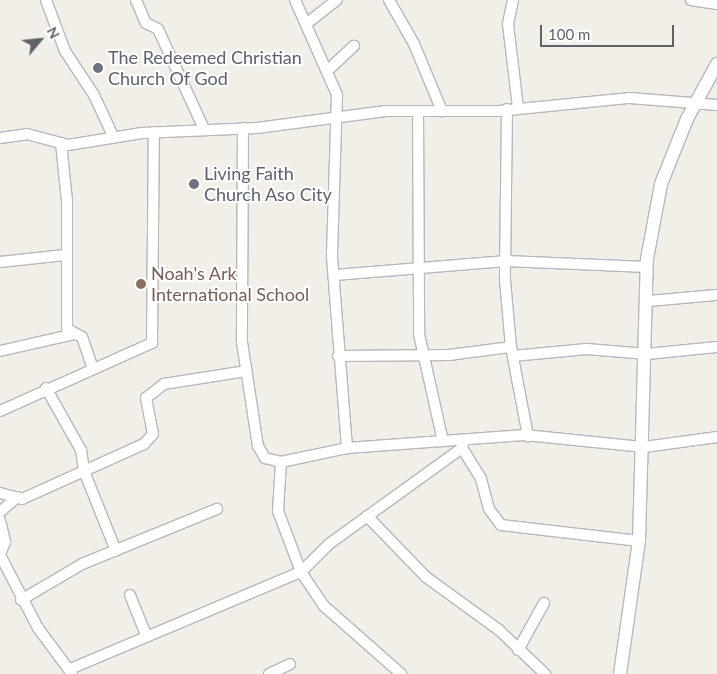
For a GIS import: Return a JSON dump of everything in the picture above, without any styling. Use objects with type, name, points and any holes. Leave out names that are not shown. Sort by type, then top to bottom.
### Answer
[{"type":"street","points":[[46,0],[66,51],[94,95],[114,138]]},
{"type":"street","points":[[136,0],[146,23],[158,29],[204,129]]},
{"type":"street","points":[[295,0],[337,95],[333,118],[335,275],[338,356],[347,448]]},
{"type":"street","points":[[306,24],[337,0]]},
{"type":"street","points":[[389,0],[442,111]]},
{"type":"street","points":[[513,0],[508,24],[513,109],[506,261],[512,351],[528,436]]},
{"type":"street","points":[[691,0],[717,4]]},
{"type":"street","points":[[327,71],[354,46]]},
{"type":"street","points":[[620,674],[638,540],[644,447],[648,301],[647,267],[661,184],[697,102],[717,64]]},
{"type":"street","points":[[0,138],[28,134],[61,143],[154,132],[243,128],[418,111],[513,109],[630,98],[717,105]]},
{"type":"street","points":[[418,111],[417,269],[424,356],[443,441]]},
{"type":"street","points":[[243,128],[241,333],[258,446],[265,458],[281,462],[347,448],[443,441],[463,444],[528,436],[644,447],[717,437]]},
{"type":"street","points":[[0,411],[46,388],[93,370],[152,343],[154,132]]},
{"type":"street","points":[[61,143],[67,201],[67,329],[82,338],[93,370]]},
{"type":"street","points":[[0,262],[66,255]]},
{"type":"street","points":[[335,275],[506,261],[647,267]]},
{"type":"street","points":[[648,301],[717,295]]},
{"type":"street","points":[[0,351],[74,334]]},
{"type":"street","points":[[338,356],[424,356],[587,349],[647,354],[717,347]]},
{"type":"street","points":[[0,493],[27,497],[150,440],[146,398],[164,384],[246,372]]},
{"type":"street","points":[[46,388],[77,442],[84,471],[116,551]]},
{"type":"street","points":[[0,520],[4,542],[0,555],[22,600],[71,672],[146,635],[301,572],[367,516],[463,444]]},
{"type":"street","points":[[463,444],[481,479],[488,509],[502,525],[638,540]]},
{"type":"street","points":[[281,462],[278,512],[301,572],[324,606],[402,674]]},
{"type":"street","points":[[0,512],[17,497]]},
{"type":"street","points":[[22,600],[82,564],[217,509]]},
{"type":"street","points":[[367,516],[426,577],[546,674]]},
{"type":"street","points":[[130,595],[146,635]]},
{"type":"street","points":[[518,650],[544,603]]},
{"type":"street","points":[[269,674],[290,664]]},
{"type":"place","name":"The Redeemed Christian Church Of God","points":[[98,68]]},
{"type":"place","name":"Living Faith Church Aso City","points":[[194,184]]},
{"type":"place","name":"Noah's Ark International School","points":[[141,284]]}]
